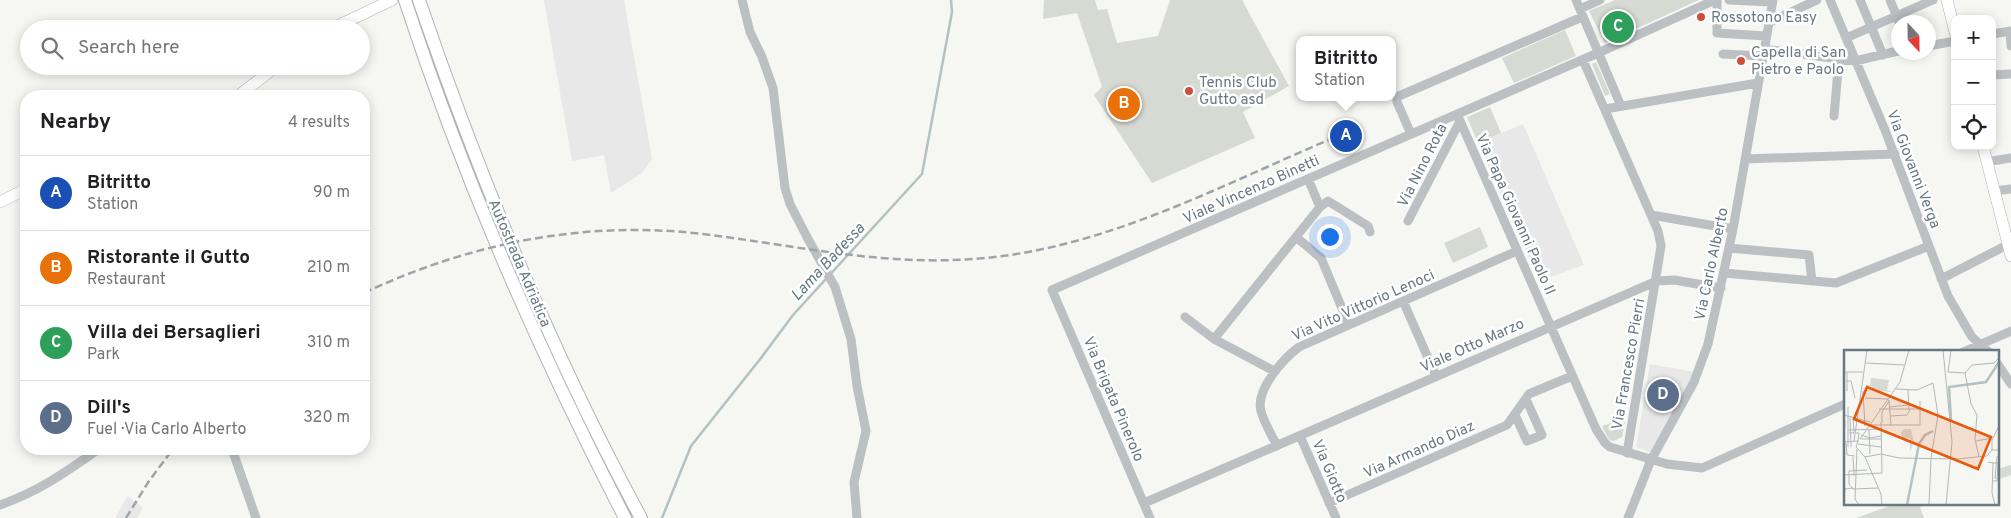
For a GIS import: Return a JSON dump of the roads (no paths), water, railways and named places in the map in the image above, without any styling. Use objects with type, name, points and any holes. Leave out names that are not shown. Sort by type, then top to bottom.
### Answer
[{"type":"highway","name":"Autostrada Adriatica","points":[[405,0],[451,129],[508,271],[561,389],[617,487],[641,518]]},
{"type":"highway","name":"Autostrada Adriatica","points":[[419,0],[504,228],[617,487],[626,518]]},
{"type":"main road","points":[[349,20],[392,0]]},
{"type":"main road","points":[[1947,0],[1951,16]]},
{"type":"main road","points":[[246,90],[265,75]]},
{"type":"main road","points":[[1983,150],[1993,191],[2010,244],[2011,256]]},
{"type":"main road","points":[[0,202],[20,192]]},
{"type":"street","points":[[742,0],[750,32],[762,57],[773,88],[785,188],[790,204],[835,287],[851,339],[857,386],[866,431],[854,482],[857,518]]},
{"type":"street","points":[[1576,0],[1621,106]]},
{"type":"street","points":[[1411,134],[1397,102],[1399,96],[1581,13],[1600,0]]},
{"type":"street","points":[[1730,0],[1772,1]]},
{"type":"street","points":[[1768,24],[1817,0]]},
{"type":"street","name":"Via Giovanni Verga","points":[[1830,0],[1895,154],[1941,279],[1972,337],[1988,350]]},
{"type":"street","points":[[1860,0],[1883,55]]},
{"type":"street","points":[[1890,0],[1896,15]]},
{"type":"street","points":[[1905,15],[1931,0]]},
{"type":"street","points":[[1711,1],[1717,33],[1766,36]]},
{"type":"street","name":"Viale Vincenzo Binetti","points":[[1052,290],[1411,134],[1459,117],[1711,1]]},
{"type":"street","name":"Via Carlo Alberto","points":[[1628,518],[1651,460],[1694,382],[1708,344],[1729,248],[1772,1]]},
{"type":"street","points":[[1846,38],[1871,26],[1891,21]]},
{"type":"street","points":[[1996,33],[2010,31],[2011,46]]},
{"type":"street","points":[[1936,45],[1951,42]]},
{"type":"street","points":[[1723,54],[1764,52],[1855,61],[1891,53]]},
{"type":"street","points":[[1834,116],[1839,59]]},
{"type":"street","name":"Via Francesco Pierri","points":[[1583,60],[1658,231],[1661,246],[1657,281],[1627,452]]},
{"type":"street","points":[[1996,75],[2011,74]]},
{"type":"street","points":[[1605,109],[1758,83]]},
{"type":"street","name":"Via Nino Rota","points":[[1408,221],[1459,117]]},
{"type":"street","name":"Via Papa Giovanni Paolo II","points":[[1459,117],[1572,376],[1596,429],[1605,443],[1651,460],[1702,468],[1844,404]]},
{"type":"street","points":[[1745,159],[1895,154]]},
{"type":"street","points":[[1986,162],[2011,158]]},
{"type":"street","points":[[1308,179],[1320,207]]},
{"type":"street","points":[[1993,191],[2011,189]]},
{"type":"street","points":[[1214,339],[1320,207],[1328,201],[1368,226],[1370,232]]},
{"type":"street","points":[[1651,215],[1732,229]]},
{"type":"street","points":[[1296,237],[1321,258],[1349,325]]},
{"type":"street","points":[[1941,279],[2010,244]]},
{"type":"street","points":[[1724,272],[1836,284],[1929,246]]},
{"type":"street","points":[[1729,248],[1809,255],[1812,281]]},
{"type":"street","name":"Via Vito Vittorio Lenoci","points":[[1277,446],[1260,406],[1274,371],[1286,356],[1300,347],[1517,251]]},
{"type":"street","points":[[1657,281],[1674,280],[1721,288]]},
{"type":"street","name":"Viale Otto Marzo","points":[[1144,504],[1657,281]]},
{"type":"street","name":"Via Brigata Pinerolo","points":[[1052,290],[1150,518]]},
{"type":"street","points":[[1403,301],[1436,376]]},
{"type":"street","points":[[1185,317],[1214,339],[1274,371]]},
{"type":"street","points":[[1967,350],[2011,331]]},
{"type":"street","points":[[1998,364],[2011,384]]},
{"type":"street","name":"Via Armando Diaz","points":[[1329,503],[1508,425],[1529,394],[1572,376]]},
{"type":"street","points":[[1515,415],[1527,441],[1542,435],[1526,399]]},
{"type":"street","name":"Via Giotto","points":[[1300,436],[1336,518]]},
{"type":"street","points":[[0,505],[21,498],[46,486],[90,455]]},
{"type":"street","points":[[234,455],[256,518]]},
{"type":"waterway","name":"Lama Badessa","points":[[662,518],[691,446],[793,315],[922,174],[952,12],[951,0]]},
{"type":"railway","points":[[370,290],[445,261],[487,249],[572,233],[615,230],[659,230],[703,234],[838,253],[905,260],[973,259],[1023,253],[1119,228],[1212,191],[1350,131]]},
{"type":"railway","points":[[126,518],[149,481],[168,455]]},
{"type":"place","name":"Rossotono Easy","points":[[1701,17]]},
{"type":"place","name":"Villa dei Bersaglieri","points":[[1618,27]]},
{"type":"place","name":"Capella di San Pietro e Paolo","points":[[1741,61]]},
{"type":"place","name":"Tennis Club Gutto asd","points":[[1189,91]]},
{"type":"place","name":"Ristorante il Gutto","points":[[1124,104]]},
{"type":"place","name":"Bitritto","points":[[1346,136]]},
{"type":"place","name":"Dill's","points":[[1663,395]]}]
